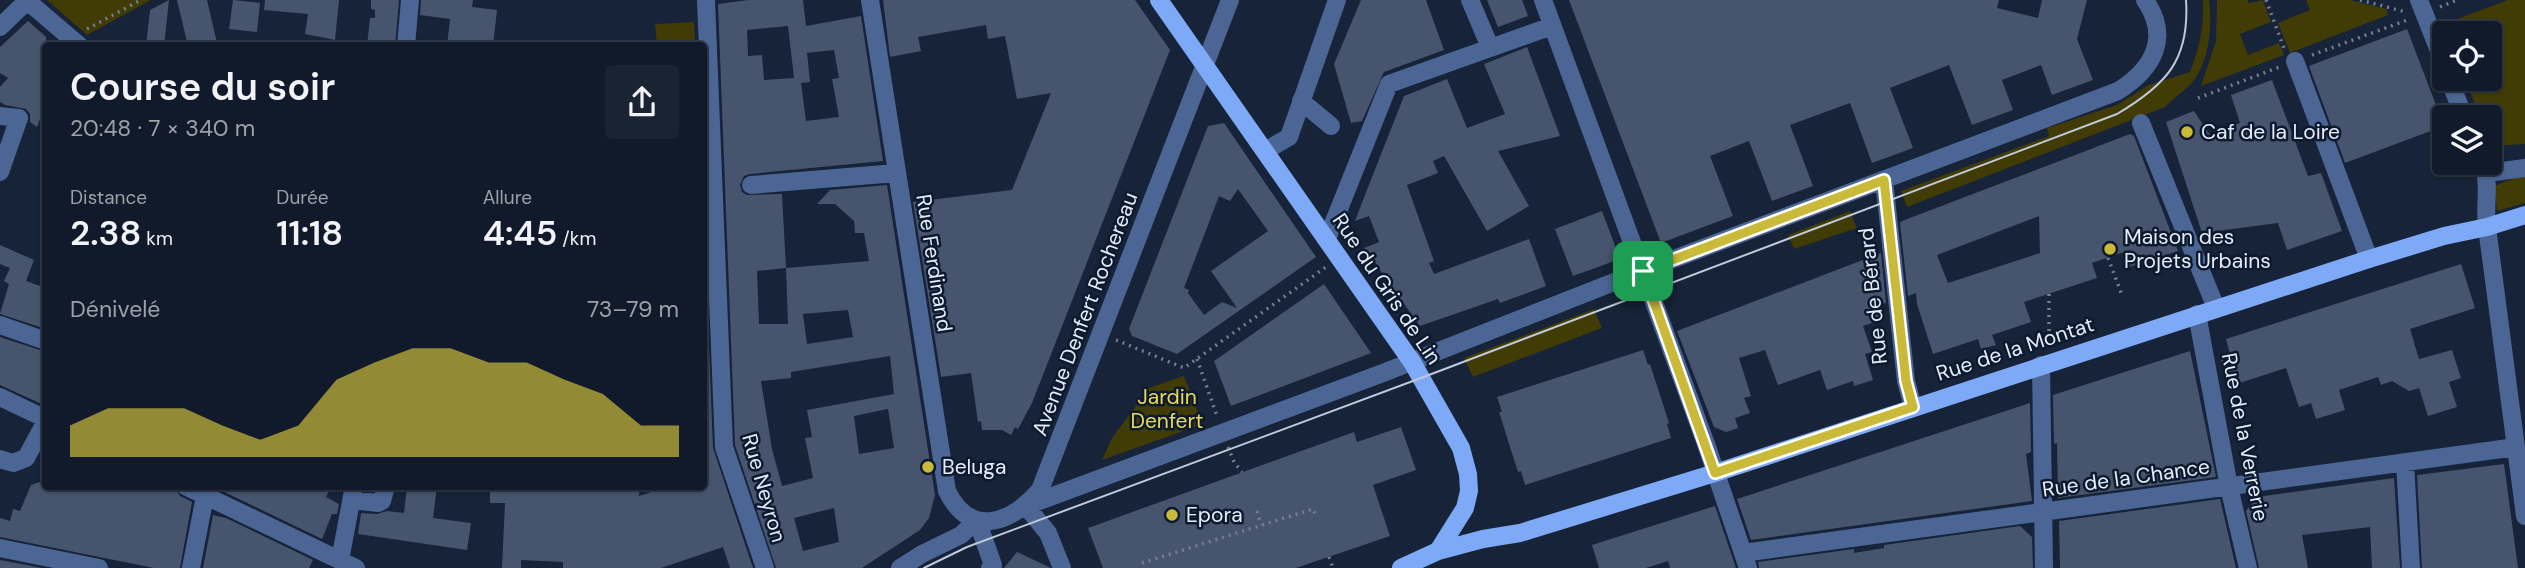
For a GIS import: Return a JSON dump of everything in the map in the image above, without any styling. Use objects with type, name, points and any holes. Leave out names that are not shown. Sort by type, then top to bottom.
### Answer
[{"type":"main road","name":"Rue du Gris de Lin","points":[[1160,0],[1412,362],[1461,448],[1468,474],[1469,491],[1465,508],[1435,560]]},
{"type":"main road","name":"Rue de la Montat","points":[[1401,568],[1435,560],[1483,539],[1520,533],[1715,473],[2369,259],[2525,215]]},
{"type":"street","points":[[406,42],[410,0]]},
{"type":"street","name":"Rue Neyron","points":[[706,0],[706,42]]},
{"type":"street","name":"Rue Ferdinand","points":[[870,0],[947,491],[964,514],[977,520]]},
{"type":"street","name":"Avenue Denfert Rochereau","points":[[1026,506],[1040,490],[1230,0]]},
{"type":"street","points":[[1265,151],[1289,137],[1337,0]]},
{"type":"street","points":[[1470,0],[1490,47]]},
{"type":"street","points":[[1543,0],[1643,271],[1745,561]]},
{"type":"street","points":[[900,568],[922,554],[961,536],[977,520],[1007,518],[1026,506],[1412,362],[1643,271],[2118,91],[2146,69],[2155,50],[2156,22],[2145,0]]},
{"type":"street","points":[[0,27],[26,1],[83,37]]},
{"type":"street","points":[[2417,9],[2432,40]]},
{"type":"street","points":[[1326,239],[1389,84],[1552,26]]},
{"type":"street","points":[[2292,62],[2369,259]]},
{"type":"street","name":"Rue Neyron","points":[[707,94],[708,188],[724,447],[765,568]]},
{"type":"street","points":[[1301,101],[1331,126]]},
{"type":"street","points":[[0,116],[19,118],[0,172]]},
{"type":"street","points":[[2141,122],[2216,308]]},
{"type":"street","points":[[2502,168],[2525,168]]},
{"type":"street","points":[[751,185],[896,173]]},
{"type":"street","points":[[2485,175],[2487,227],[2520,456],[2525,516]]},
{"type":"street","name":"Rue de Bérard","points":[[1884,180],[1906,381],[1913,407]]},
{"type":"street","name":"Rue de la Verrerie","points":[[2197,314],[2229,487],[2248,568]]},
{"type":"street","points":[[0,325],[42,340]]},
{"type":"street","points":[[2041,365],[2044,568]]},
{"type":"street","points":[[0,397],[42,418]]},
{"type":"street","points":[[0,459],[13,463],[26,458],[42,428]]},
{"type":"street","name":"Rue de la Chance","points":[[1745,561],[2043,512],[2405,463],[2520,456]]},
{"type":"street","points":[[2405,463],[2411,568]]},
{"type":"street","points":[[193,490],[348,564],[353,493],[378,503],[382,501],[385,490]]},
{"type":"street","points":[[191,568],[205,496]]},
{"type":"street","points":[[1026,506],[1048,533],[1062,568]]},
{"type":"street","points":[[977,520],[993,565],[990,568]]},
{"type":"street","points":[[0,548],[99,568]]},
{"type":"path","points":[[83,37],[141,0]]},
{"type":"path","points":[[2266,0],[2292,62]]},
{"type":"path","points":[[2360,0],[2417,9]]},
{"type":"path","points":[[2198,98],[2417,9],[2457,0]]},
{"type":"path","points":[[1101,334],[1184,368],[1340,258]]},
{"type":"path","points":[[2108,258],[2122,295]]},
{"type":"path","points":[[2049,294],[2049,331]]},
{"type":"path","points":[[1197,359],[1200,370]]},
{"type":"path","points":[[1142,563],[1313,509],[1316,516]]},
{"type":"path","points":[[1257,511],[1261,526]]},
{"type":"path","points":[[1329,557],[1333,568]]},
{"type":"green space","points":[[47,0],[151,0],[87,35]]},
{"type":"green space","points":[[2203,0],[2209,0],[2210,20],[2209,42],[2204,62],[2194,80],[2165,107],[1907,207],[1901,191],[2049,136],[2047,128],[2117,105],[2149,85],[2190,72],[2201,36]]},
{"type":"green space","points":[[2217,0],[2247,0],[2249,3],[2263,0],[2271,22],[2240,34],[2248,55],[2279,43],[2284,55],[2201,86],[2216,41]]},
{"type":"green space","points":[[2306,0],[2350,0],[2386,9],[2388,15],[2290,53],[2278,23],[2310,10]]},
{"type":"green space","points":[[2508,0],[2525,0],[2525,144],[2502,145],[2502,105],[2475,105],[2470,91],[2502,91],[2502,21],[2452,21]]},
{"type":"green space","points":[[694,22],[695,42],[657,42],[655,24]]},
{"type":"green space","points":[[2525,174],[2525,203],[2497,211],[2494,186]]},
{"type":"green space","points":[[1850,211],[1857,228],[1794,249],[1788,235]]},
{"type":"green space","points":[[1594,309],[1602,328],[1473,377],[1464,358]]},
{"type":"green space","name":"Jardin Denfert","points":[[1184,376],[1203,424],[1102,460],[1112,438],[1149,388]]},
{"type":"building","points":[[169,0],[164,42],[146,42],[150,10]]},
{"type":"building","points":[[177,0],[207,0],[217,42],[187,42]]},
{"type":"building","points":[[233,0],[260,3],[257,32],[229,29]]},
{"type":"building","points":[[265,0],[339,0],[335,40],[305,34],[308,14],[264,10]]},
{"type":"building","points":[[371,0],[399,0],[395,42],[367,42],[370,18],[375,18],[375,10],[371,9]]},
{"type":"building","points":[[421,0],[473,0],[472,7],[497,10],[493,42],[447,42],[450,19],[420,15]]},
{"type":"building","points":[[748,0],[803,0],[806,26],[861,16],[883,161],[750,174],[744,176],[740,185],[742,192],[747,195],[782,194],[786,268],[869,261],[864,233],[855,233],[854,221],[835,204],[817,204],[830,190],[887,185],[935,495],[929,518],[920,530],[862,568],[776,568],[735,445],[718,4]],"holes":[[[788,26],[794,78],[764,80],[762,55],[748,56],[747,30]],[[834,50],[839,78],[832,79],[839,117],[806,121],[801,83],[810,82],[807,53]],[[786,268],[788,324],[759,324],[757,271]],[[848,310],[853,337],[807,344],[803,314]],[[890,356],[894,394],[807,410],[812,437],[805,438],[813,478],[782,486],[772,449],[761,381],[791,378],[791,372]],[[888,409],[894,448],[859,454],[854,416]],[[834,508],[839,542],[803,551],[794,518]]]},
{"type":"building","points":[[883,0],[1135,0],[1170,50],[1032,403],[1018,429],[1015,427],[1011,435],[1002,430],[982,430],[981,421],[978,422],[971,373],[941,377],[913,202],[1012,190],[1051,93],[1017,99],[1005,36],[988,39],[986,25],[918,37],[921,51],[890,57]]},
{"type":"building","points":[[1361,0],[1426,0],[1444,50],[1384,72],[1362,121],[1351,123],[1334,64]]},
{"type":"building","points":[[1487,0],[1522,0],[1528,16],[1498,27]]},
{"type":"building","points":[[1569,0],[1999,0],[1997,8],[2038,18],[2042,0],[2087,0],[2077,39],[2093,80],[2052,95],[2041,65],[2002,80],[2013,110],[1972,125],[1949,65],[1890,88],[1913,148],[1872,163],[1850,103],[1790,125],[1813,186],[1772,201],[1749,141],[1710,156],[1733,216],[1661,243]]},
{"type":"building","points":[[28,21],[46,37],[46,42],[42,42],[42,114],[37,127],[30,122],[30,114],[26,109],[0,102],[0,87],[8,78],[0,73],[0,47]]},
{"type":"building","points":[[2407,29],[2436,105],[2432,105],[2432,130],[2345,163],[2309,66]]},
{"type":"building","points":[[1527,47],[1560,136],[1498,151],[1529,206],[1487,231],[1444,156],[1433,161],[1438,173],[1407,185],[1434,261],[1429,263],[1434,274],[1529,239],[1546,286],[1500,303],[1498,299],[1420,326],[1364,248],[1379,242],[1369,216],[1355,221],[1363,200],[1404,96],[1447,79],[1467,128],[1505,114],[1484,64]]},
{"type":"building","points":[[2272,80],[2308,176],[2321,173],[2342,231],[2287,250],[2278,223],[2202,233],[2166,122],[2194,111],[2210,135],[2240,123],[2231,95]]},
{"type":"building","points":[[1224,123],[1316,257],[1177,354],[1132,336],[1129,329],[1208,126]],"holes":[[[1238,189],[1268,231],[1211,271],[1237,308],[1222,302],[1204,315],[1188,293],[1189,290],[1184,288],[1219,196],[1230,201]]]},
{"type":"building","points":[[2130,134],[2134,136],[2178,251],[2129,267],[2124,252],[2092,263],[2097,278],[2024,302],[2031,322],[1992,335],[1996,345],[1981,349],[1978,339],[1933,354],[1916,293],[1908,296],[1900,223]],"holes":[[[2039,216],[2040,253],[1948,283],[1937,255]]]},
{"type":"building","points":[[1602,211],[1620,259],[1573,276],[1555,229]]},
{"type":"building","points":[[0,245],[34,260],[26,281],[42,287],[42,328],[0,314],[9,284],[4,281],[10,268],[0,264]]},
{"type":"building","points":[[1881,253],[1886,303],[1881,304],[1883,319],[1863,326],[1872,352],[1865,354],[1873,380],[1854,386],[1853,381],[1827,390],[1820,370],[1778,385],[1765,350],[1739,358],[1751,396],[1744,398],[1750,413],[1735,418],[1738,428],[1726,432],[1714,427],[1677,331]]},
{"type":"building","points":[[2461,264],[2475,308],[2410,329],[2419,359],[2452,350],[2461,378],[2449,382],[2457,407],[2428,416],[2419,388],[2409,391],[2392,381],[2381,385],[2378,377],[2339,390],[2345,410],[2316,419],[2311,403],[2299,407],[2286,368],[2230,386],[2220,357],[2230,354],[2226,339]]},
{"type":"building","points":[[1324,284],[1371,353],[1231,406],[1214,361]]},
{"type":"building","points":[[707,297],[713,448],[753,568],[730,568],[723,547],[661,568],[563,568],[563,562],[521,560],[521,568],[502,568],[505,503],[490,503],[490,490],[640,490],[639,496],[657,490],[707,490]]},
{"type":"building","points":[[0,337],[42,351],[42,404],[0,385]]},
{"type":"building","points":[[1643,350],[1669,423],[1667,424],[1671,438],[1525,485],[1521,471],[1518,472],[1499,412],[1502,412],[1497,397]]},
{"type":"building","points":[[2190,351],[2216,477],[2058,498],[2053,395]]},
{"type":"building","points":[[2030,403],[2031,452],[2026,454],[2032,501],[1751,540],[1737,499]]},
{"type":"building","points":[[1401,427],[1416,470],[1373,485],[1390,536],[1296,568],[1103,568],[1088,528],[1354,432],[1357,442]]},
{"type":"building","points":[[2504,464],[2518,568],[2422,568],[2417,475]]},
{"type":"building","points":[[2394,478],[2400,568],[2372,568],[2370,527],[2302,535],[2308,568],[2259,568],[2246,511],[2257,497]]},
{"type":"building","points":[[42,481],[42,490],[176,490],[180,496],[192,502],[180,568],[154,568],[0,537],[0,518],[10,521],[13,509],[20,511],[31,485]]},
{"type":"building","points":[[220,490],[329,490],[326,497],[339,504],[337,514],[332,514],[322,539]]},
{"type":"building","points":[[407,490],[436,490],[433,518],[471,523],[467,550],[358,534],[361,513],[404,513]]},
{"type":"building","points":[[2220,499],[2236,568],[2060,568],[2059,521]]},
{"type":"building","points":[[1715,506],[1736,568],[1670,568],[1668,561],[1646,568],[1599,568],[1592,545]]},
{"type":"building","points":[[213,515],[226,518],[313,560],[309,568],[203,568]]},
{"type":"building","points":[[2020,526],[2032,537],[2033,568],[1759,568],[1758,562],[1854,549],[1854,553],[1884,548],[1884,545]]},
{"type":"building","points":[[1017,552],[1049,567],[1050,568],[1004,568]]},
{"type":"building","points":[[0,560],[42,568],[0,568]]},
{"type":"tram line","points":[[924,568],[967,547],[2117,114],[2149,92],[2171,69],[2184,39],[2186,0]]},
{"type":"place","name":"Caf de la Loire","points":[[2187,132]]},
{"type":"place","name":"Maison des Projets Urbains","points":[[2110,249]]},
{"type":"place","name":"Beluga","points":[[928,467]]},
{"type":"place","name":"Epora","points":[[1172,515]]},
{"type":"route","points":[[1884,180],[1906,381],[1913,407],[1715,473],[1643,271],[1884,180]]}]
